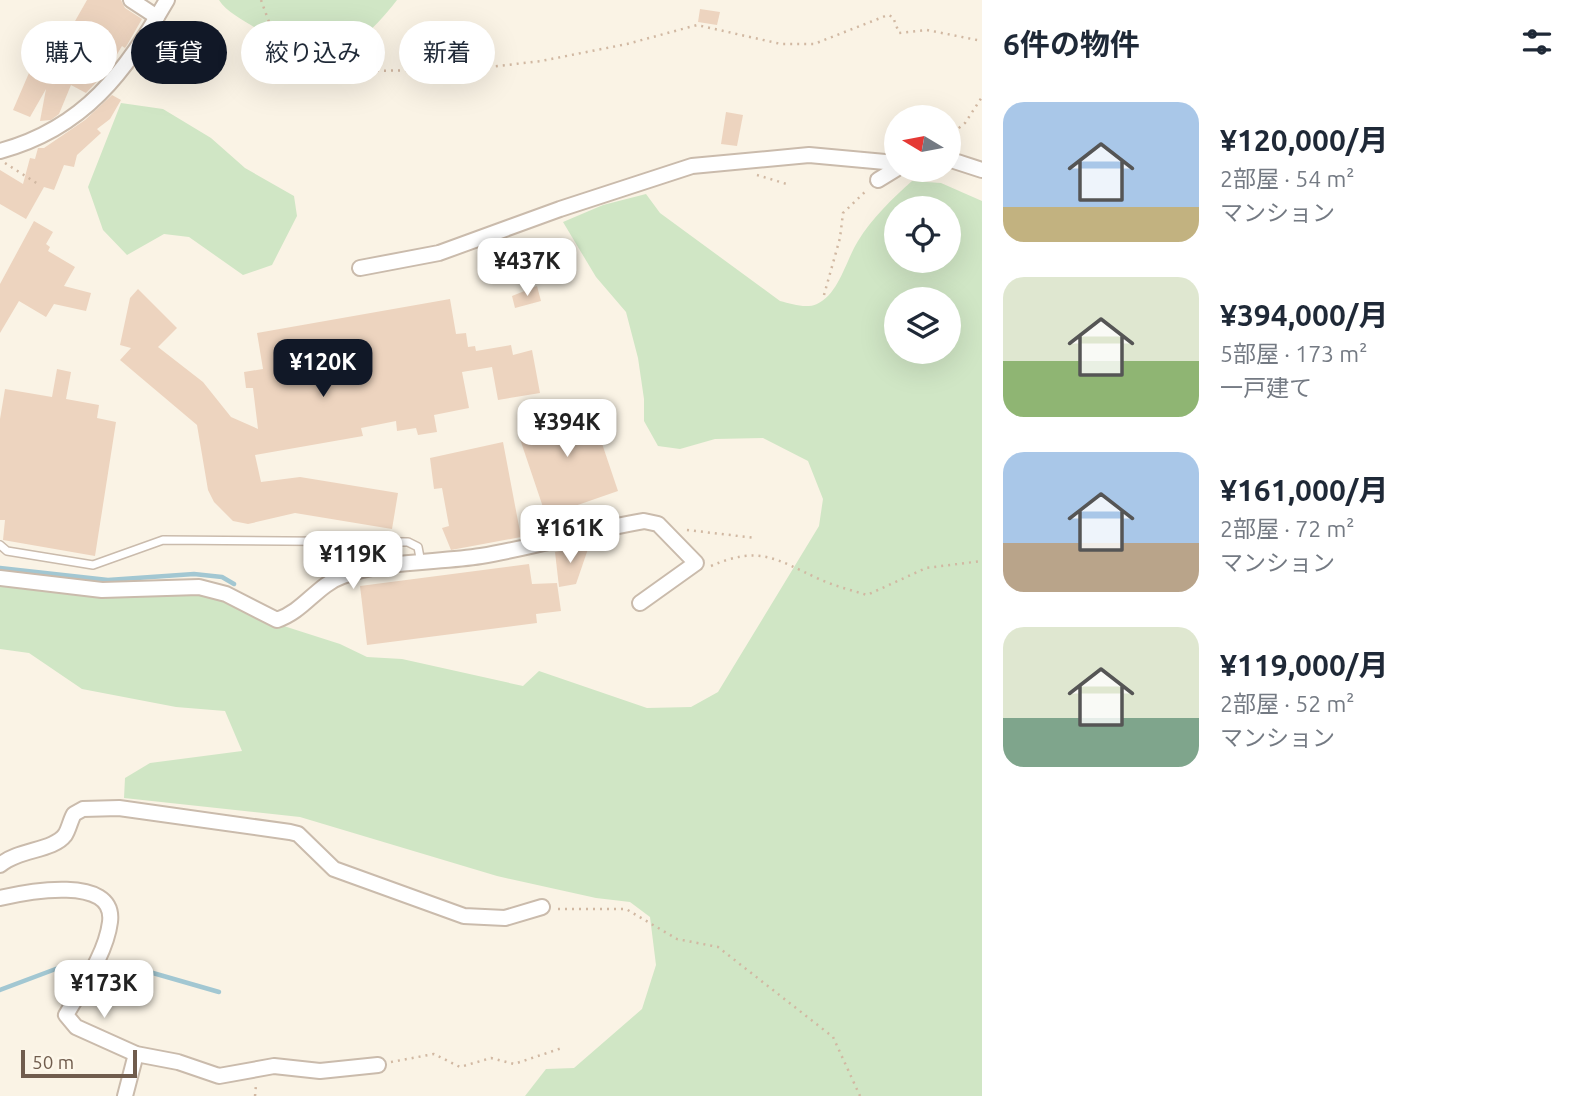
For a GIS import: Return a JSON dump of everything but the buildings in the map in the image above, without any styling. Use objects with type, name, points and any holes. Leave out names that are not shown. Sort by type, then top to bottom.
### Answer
[{"type":"street","points":[[131,0],[157,17]]},
{"type":"street","points":[[0,151],[35,140],[92,103],[132,60],[167,0]]},
{"type":"street","points":[[360,268],[439,253],[560,208],[692,166],[824,155],[884,162]]},
{"type":"street","points":[[961,163],[982,170]]},
{"type":"street","points":[[878,180],[884,176]]},
{"type":"street","points":[[0,578],[102,590],[199,587],[226,594],[277,620],[300,610],[324,586],[342,576],[374,568],[516,550],[644,521],[663,528],[691,557],[695,565],[670,578],[640,603]]},
{"type":"street","points":[[0,865],[18,853],[55,844],[66,834],[74,814],[83,809],[119,808],[298,834],[334,869],[464,916],[505,918],[542,907]]},
{"type":"street","points":[[0,898],[42,890],[70,889],[96,895],[106,903],[111,916],[107,936],[66,1014],[76,1027],[136,1054],[178,1062],[219,1076],[274,1066],[320,1071],[378,1065]]},
{"type":"street","points":[[125,1096],[136,1054]]},
{"type":"lane","points":[[0,545],[7,551],[93,565],[163,540],[408,542],[418,547],[422,563]]},
{"type":"path","points":[[261,0],[269,21]]},
{"type":"path","points":[[385,71],[473,69],[541,61],[627,44],[697,25],[781,44],[814,44],[888,15],[893,17],[897,32],[901,34],[927,30],[982,41]]},
{"type":"path","points":[[961,126],[982,97]]},
{"type":"path","points":[[0,159],[23,178],[38,184]]},
{"type":"path","points":[[752,159],[757,176],[790,185]]},
{"type":"path","points":[[824,295],[844,213],[878,180]]},
{"type":"path","points":[[663,528],[756,538]]},
{"type":"path","points":[[695,565],[709,567],[738,555],[769,555],[822,580],[867,595],[926,568],[982,561]]},
{"type":"path","points":[[542,907],[626,909],[677,939],[718,947],[833,1037],[860,1096]]},
{"type":"path","points":[[378,1065],[434,1054],[460,1067],[491,1058],[514,1064],[562,1048]]},
{"type":"green space","points":[[219,0],[397,0],[379,21],[244,21]]},
{"type":"green space","points":[[121,103],[163,109],[211,138],[245,168],[294,196],[297,216],[272,265],[243,275],[189,237],[164,234],[127,255],[103,230],[88,187]]},
{"type":"green space","points":[[911,182],[926,182],[941,183],[982,201],[982,1096],[525,1096],[546,1069],[574,1068],[642,1009],[656,965],[650,917],[630,902],[596,898],[497,876],[300,817],[124,798],[125,778],[150,763],[242,751],[225,711],[176,707],[82,689],[29,653],[0,649],[0,582],[204,591],[265,620],[340,644],[367,657],[402,659],[523,686],[539,671],[647,708],[691,707],[718,692],[819,526],[823,499],[808,461],[763,438],[715,439],[680,449],[658,446],[644,421],[638,358],[626,312],[596,277],[563,222],[603,205],[646,194],[660,213],[780,301],[808,306],[817,304],[831,293],[854,249],[884,208],[884,273],[961,273],[961,196],[896,196]]},
{"type":"waterway","points":[[0,568],[108,580],[194,574],[222,577],[234,584]]},
{"type":"waterway","points":[[0,990],[61,967],[86,964]]},
{"type":"waterway","points":[[97,965],[146,971],[219,992]]}]
